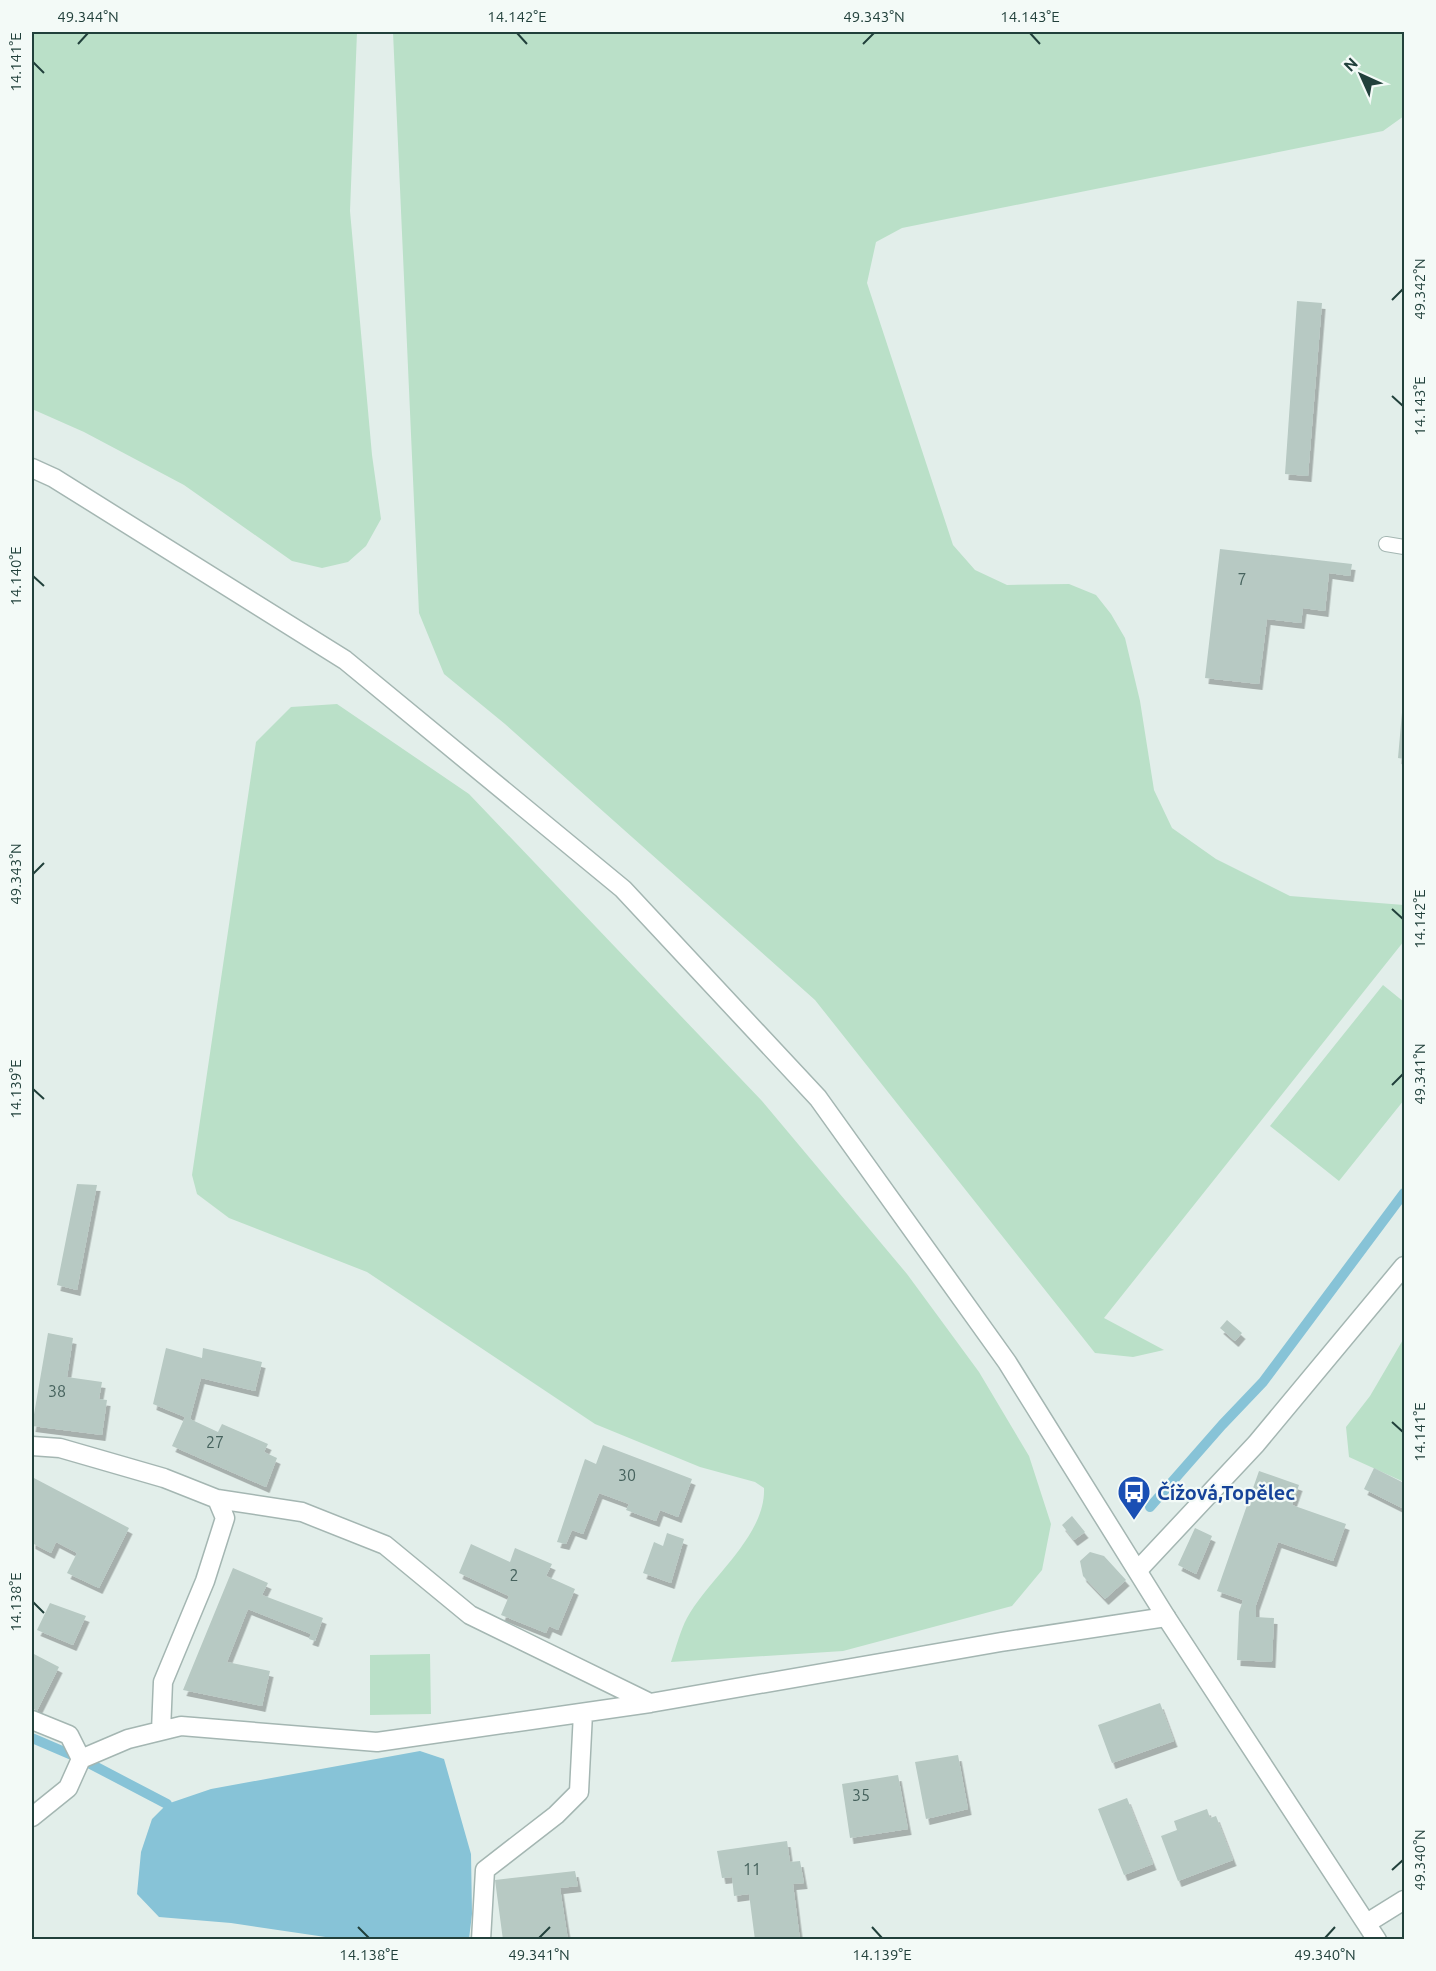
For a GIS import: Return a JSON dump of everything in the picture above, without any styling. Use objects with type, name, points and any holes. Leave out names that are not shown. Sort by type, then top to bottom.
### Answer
[{"type":"street","points":[[32,468],[54,478],[345,660],[623,889],[818,1098],[1007,1362],[1166,1617],[1377,1940]]},
{"type":"street","points":[[1138,1570],[1256,1444],[1404,1266]]},
{"type":"street","points":[[32,1446],[60,1448],[154,1475],[217,1499],[302,1512],[385,1545],[470,1615],[650,1703]]},
{"type":"street","points":[[161,1731],[163,1682],[205,1581],[225,1518],[217,1499]]},
{"type":"street","points":[[32,1817],[68,1788],[81,1759],[128,1739],[181,1726],[377,1742],[650,1703],[989,1644],[1166,1617]]},
{"type":"street","points":[[481,1940],[485,1870],[556,1815],[579,1792],[583,1713]]},
{"type":"street","points":[[32,1720],[69,1735],[81,1759]]},
{"type":"street","points":[[1366,1923],[1404,1900]]},
{"type":"lane","points":[[1386,544],[1404,547]]},
{"type":"green space","points":[[32,32],[357,32],[350,211],[372,455],[381,519],[366,546],[348,562],[322,568],[292,561],[184,485],[84,432],[32,409]]},
{"type":"green space","points":[[393,32],[1404,32],[1404,116],[1383,131],[902,228],[876,242],[867,283],[953,545],[975,570],[1007,585],[1069,584],[1096,595],[1111,614],[1125,638],[1140,701],[1154,790],[1172,828],[1216,859],[1290,896],[1404,905],[1404,941],[1104,1318],[1164,1350],[1133,1357],[1095,1353],[815,1000],[505,724],[444,674],[419,613]]},
{"type":"green space","points":[[337,704],[469,794],[762,1101],[907,1274],[979,1372],[1029,1456],[1051,1524],[1042,1570],[1012,1606],[843,1651],[671,1662],[687,1618],[746,1540],[756,1523],[762,1506],[764,1488],[755,1482],[700,1467],[595,1424],[367,1272],[229,1218],[197,1194],[192,1175],[256,742],[291,707]]},
{"type":"green space","points":[[1383,985],[1404,1002],[1404,1100],[1339,1181],[1270,1126]]},
{"type":"green space","points":[[1404,1338],[1404,1482],[1349,1457],[1346,1427],[1370,1396]]},
{"type":"green space","points":[[430,1654],[431,1714],[370,1715],[370,1655]]},
{"type":"water","points":[[420,1751],[444,1759],[471,1854],[472,1914],[469,1939],[339,1939],[231,1923],[159,1917],[137,1894],[141,1852],[152,1819],[167,1804],[211,1789]]},
{"type":"building","points":[[1297,301],[1322,303],[1308,476],[1285,474]]},
{"type":"building","points":[[1220,549],[1352,564],[1350,576],[1329,573],[1325,611],[1303,608],[1301,623],[1267,619],[1259,684],[1205,678]]},
{"type":"building","points":[[1404,701],[1404,759],[1398,758]]},
{"type":"building","points":[[77,1184],[97,1185],[77,1290],[57,1285]]},
{"type":"building","points":[[1227,1320],[1242,1333],[1235,1341],[1220,1328]]},
{"type":"building","points":[[48,1333],[73,1338],[67,1377],[102,1382],[99,1399],[107,1400],[102,1435],[32,1426]]},
{"type":"building","points":[[166,1348],[202,1358],[203,1348],[262,1362],[255,1391],[201,1378],[190,1419],[218,1432],[222,1424],[268,1444],[264,1452],[277,1458],[266,1487],[172,1446],[185,1417],[153,1404]]},
{"type":"building","points":[[603,1445],[692,1479],[678,1517],[660,1510],[656,1521],[626,1510],[629,1504],[599,1493],[583,1534],[572,1530],[566,1544],[557,1542],[585,1459],[596,1464]]},
{"type":"building","points":[[1374,1468],[1404,1483],[1404,1509],[1364,1489]]},
{"type":"building","points":[[1259,1471],[1299,1485],[1292,1505],[1346,1524],[1333,1561],[1278,1542],[1256,1605],[1256,1617],[1274,1618],[1272,1662],[1237,1660],[1239,1612],[1243,1600],[1217,1591]]},
{"type":"building","points":[[32,1477],[129,1528],[99,1588],[67,1573],[77,1553],[56,1542],[51,1553],[32,1543]]},
{"type":"building","points":[[1072,1516],[1085,1532],[1074,1540],[1062,1525]]},
{"type":"building","points":[[1195,1528],[1212,1536],[1196,1574],[1178,1565]]},
{"type":"building","points":[[667,1533],[684,1539],[671,1583],[643,1573],[654,1542],[663,1546]]},
{"type":"building","points":[[471,1544],[510,1562],[515,1548],[552,1564],[546,1576],[575,1589],[558,1630],[549,1626],[546,1633],[501,1615],[509,1596],[459,1573]]},
{"type":"building","points":[[1090,1552],[1104,1556],[1126,1580],[1105,1599],[1083,1576],[1080,1561]]},
{"type":"building","points":[[233,1568],[268,1583],[262,1595],[323,1618],[315,1641],[309,1639],[311,1634],[248,1609],[227,1662],[270,1671],[262,1706],[183,1690]]},
{"type":"building","points":[[50,1603],[86,1616],[73,1645],[37,1630]]},
{"type":"building","points":[[32,1653],[59,1667],[37,1711],[32,1708]]},
{"type":"building","points":[[1160,1703],[1174,1741],[1112,1763],[1098,1725]]},
{"type":"building","points":[[958,1755],[968,1809],[926,1819],[915,1762]]},
{"type":"building","points":[[898,1775],[908,1829],[850,1838],[842,1784]]},
{"type":"building","points":[[1127,1798],[1153,1864],[1124,1875],[1098,1809]]},
{"type":"building","points":[[1207,1809],[1210,1818],[1216,1816],[1233,1860],[1178,1881],[1161,1836],[1177,1830],[1174,1821]]},
{"type":"building","points":[[787,1841],[790,1862],[800,1861],[804,1883],[793,1884],[800,1940],[755,1940],[749,1894],[734,1896],[732,1877],[722,1878],[717,1851]]},
{"type":"building","points":[[575,1871],[578,1886],[560,1888],[568,1940],[503,1940],[495,1880]]},
{"type":"waterway","points":[[1150,1507],[1263,1382],[1404,1193]]},
{"type":"waterway","points":[[32,1738],[81,1759],[167,1804]]},
{"type":"place","name":"Čížová,Topělec","points":[[1134,1521]]}]
